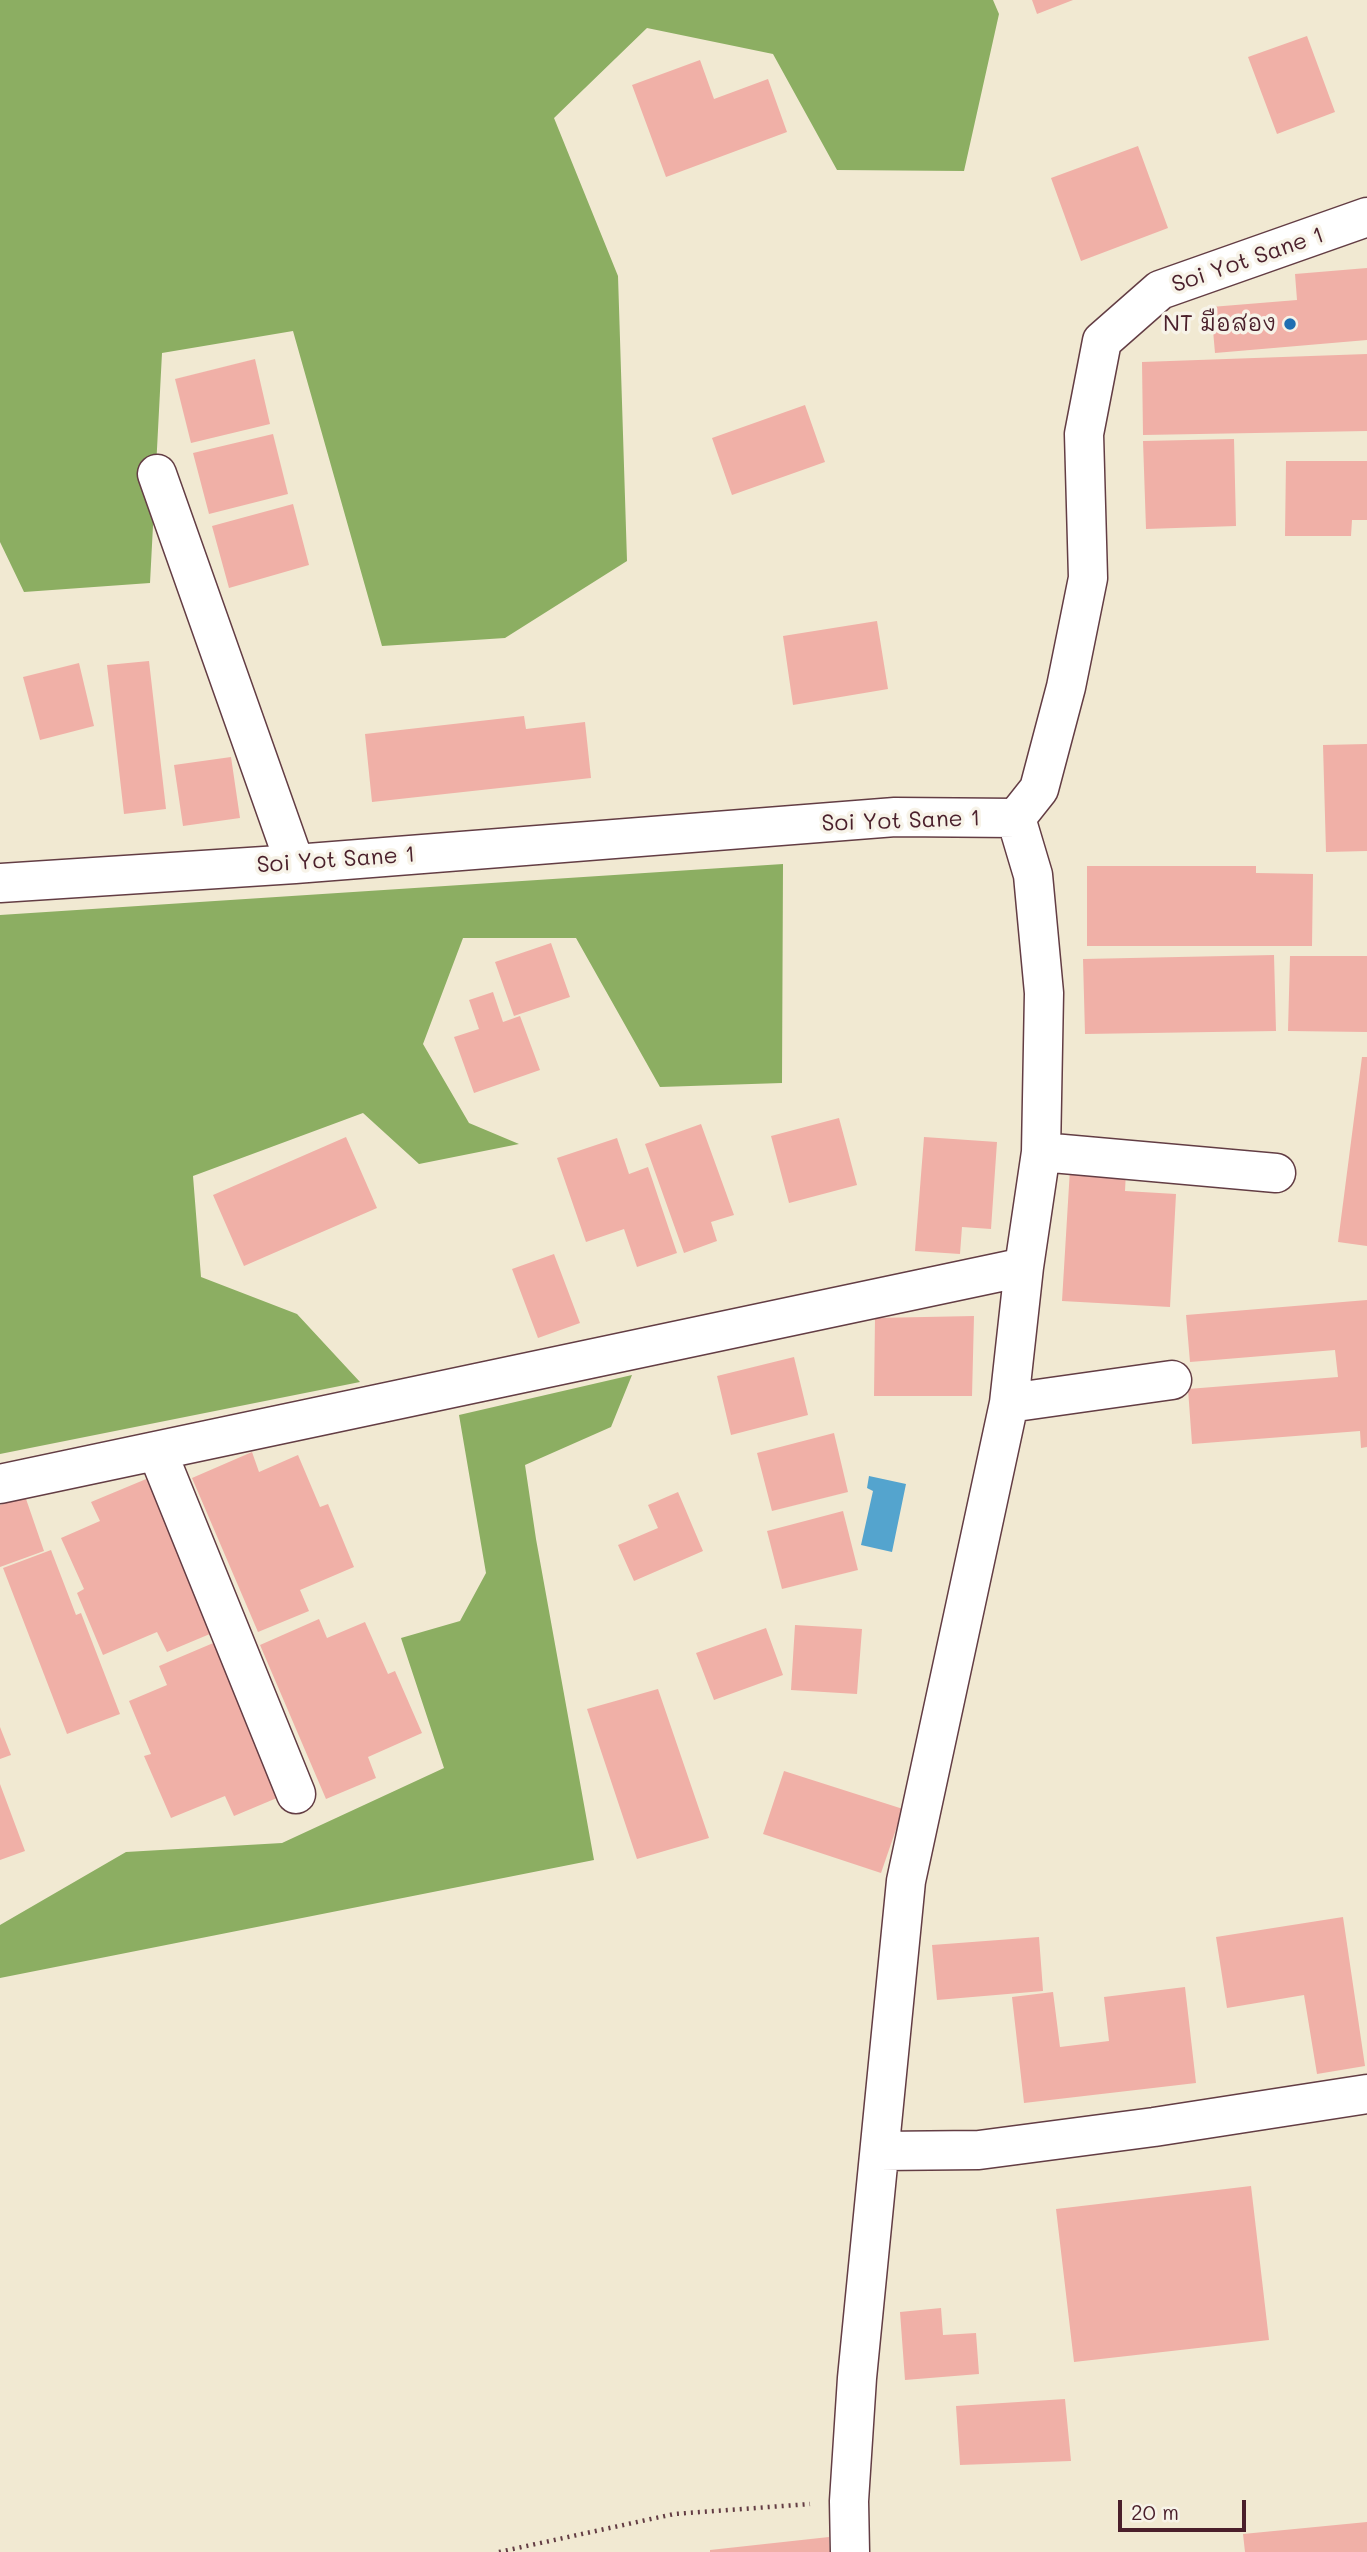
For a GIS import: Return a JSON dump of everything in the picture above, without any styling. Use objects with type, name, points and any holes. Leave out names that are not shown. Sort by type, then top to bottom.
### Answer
[{"type":"street","name":"Soi Yot Sane 1","points":[[0,883],[295,864],[895,817],[1016,818],[1039,789],[1066,687],[1088,578],[1084,434],[1102,341],[1160,290],[1367,217]]},
{"type":"street","points":[[157,474],[295,864]]},
{"type":"street","points":[[850,2552],[849,2501],[857,2378],[906,1881],[1009,1403],[1024,1267],[1041,1152],[1044,993],[1033,875],[1016,818]]},
{"type":"street","points":[[1041,1152],[1276,1173]]},
{"type":"street","points":[[0,1484],[1024,1267]]},
{"type":"street","points":[[1009,1403],[1172,1380]]},
{"type":"street","points":[[157,1451],[296,1794]]},
{"type":"street","points":[[880,2151],[979,2150],[1154,2127],[1367,2094]]},
{"type":"path","points":[[499,2552],[674,2514],[849,2501]]},
{"type":"green space","points":[[0,0],[993,0],[999,14],[964,171],[837,170],[773,54],[647,28],[554,118],[618,276],[627,561],[505,638],[382,646],[293,331],[162,353],[150,583],[24,592],[0,542]]},
{"type":"green space","points":[[783,864],[782,1083],[660,1087],[576,938],[463,938],[423,1044],[469,1123],[519,1144],[419,1164],[363,1113],[193,1176],[201,1277],[297,1314],[360,1382],[0,1454],[0,915]]},
{"type":"green space","points":[[632,1375],[611,1427],[525,1465],[594,1860],[0,1978],[0,1925],[126,1852],[282,1843],[444,1768],[401,1638],[460,1621],[486,1573],[459,1415]]},
{"type":"water","points":[[869,1476],[906,1484],[892,1552],[861,1545],[873,1491],[867,1488]]},
{"type":"building","points":[[1032,0],[1073,0],[1037,14]]},
{"type":"building","points":[[1307,36],[1335,112],[1277,134],[1248,57]]},
{"type":"building","points":[[700,60],[714,99],[768,79],[787,132],[666,177],[632,85]]},
{"type":"building","points":[[1138,146],[1168,228],[1081,261],[1051,178]]},
{"type":"building","name":"NT มือสอง","points":[[1367,268],[1367,340],[1215,353],[1211,307],[1297,300],[1295,274]]},
{"type":"building","points":[[1367,354],[1367,431],[1143,435],[1142,362]]},
{"type":"building","points":[[255,359],[270,424],[191,443],[175,379]]},
{"type":"building","points":[[805,405],[825,462],[732,495],[712,438]]},
{"type":"building","points":[[273,434],[288,494],[209,514],[193,453]]},
{"type":"building","points":[[1234,439],[1236,526],[1146,529],[1143,441]]},
{"type":"building","points":[[1286,461],[1367,461],[1367,520],[1352,520],[1351,536],[1285,536]]},
{"type":"building","points":[[293,504],[309,565],[229,588],[212,526]]},
{"type":"building","points":[[877,621],[888,689],[793,705],[783,636]]},
{"type":"building","points":[[149,661],[166,809],[124,814],[107,665]]},
{"type":"building","points":[[79,663],[94,726],[40,740],[23,677]]},
{"type":"building","points":[[524,716],[526,729],[585,722],[591,778],[372,802],[365,734]]},
{"type":"building","points":[[1367,744],[1367,851],[1326,852],[1323,745]]},
{"type":"building","points":[[231,757],[240,818],[183,826],[174,765]]},
{"type":"building","points":[[1087,866],[1256,866],[1256,873],[1313,874],[1312,946],[1087,946]]},
{"type":"building","points":[[551,943],[570,997],[514,1016],[495,962]]},
{"type":"building","points":[[1274,955],[1276,1031],[1085,1034],[1083,959]]},
{"type":"building","points":[[1290,956],[1367,956],[1367,1032],[1288,1031]]},
{"type":"building","points":[[493,992],[503,1022],[520,1016],[540,1070],[474,1093],[454,1037],[479,1029],[469,1000]]},
{"type":"building","points":[[1362,1057],[1367,1057],[1367,1246],[1338,1242]]},
{"type":"building","points":[[839,1118],[857,1185],[789,1203],[771,1136]]},
{"type":"building","points":[[701,1124],[734,1215],[711,1222],[717,1241],[684,1253],[645,1144]]},
{"type":"building","points":[[346,1137],[377,1208],[244,1266],[213,1195]]},
{"type":"building","points":[[924,1137],[997,1142],[991,1229],[962,1227],[960,1254],[915,1251]]},
{"type":"building","points":[[617,1138],[629,1174],[648,1167],[677,1253],[637,1267],[624,1229],[586,1242],[557,1158]]},
{"type":"building","points":[[1070,1169],[1126,1171],[1125,1191],[1176,1194],[1170,1307],[1062,1301]]},
{"type":"building","points":[[554,1254],[580,1323],[538,1338],[512,1269]]},
{"type":"building","points":[[1367,1300],[1367,1447],[1361,1448],[1360,1431],[1192,1444],[1188,1389],[1338,1377],[1335,1350],[1190,1362],[1186,1315]]},
{"type":"building","points":[[974,1316],[972,1396],[874,1396],[875,1318]]},
{"type":"building","points":[[794,1357],[808,1415],[731,1435],[717,1376]]},
{"type":"building","points":[[834,1433],[848,1492],[772,1511],[757,1453]]},
{"type":"building","points":[[252,1452],[259,1472],[298,1455],[320,1507],[328,1504],[354,1567],[300,1590],[309,1611],[258,1632],[192,1478]]},
{"type":"building","points":[[151,1477],[217,1631],[167,1652],[157,1632],[103,1655],[77,1593],[84,1589],[61,1538],[100,1521],[91,1502]]},
{"type":"building","points":[[678,1492],[703,1551],[634,1581],[618,1545],[658,1528],[648,1505]]},
{"type":"building","points":[[25,1496],[44,1551],[0,1567],[0,1505]]},
{"type":"building","points":[[843,1511],[858,1570],[782,1589],[767,1531]]},
{"type":"building","points":[[51,1550],[76,1615],[81,1613],[120,1714],[67,1734],[3,1568]]},
{"type":"building","points":[[319,1619],[327,1638],[365,1622],[388,1674],[395,1671],[422,1733],[368,1757],[376,1778],[326,1799],[260,1645]]},
{"type":"building","points":[[795,1625],[862,1629],[857,1694],[791,1690]]},
{"type":"building","points":[[766,1628],[783,1675],[714,1700],[696,1653]]},
{"type":"building","points":[[218,1641],[284,1795],[234,1816],[225,1796],[171,1818],[144,1756],[151,1754],[129,1701],[167,1685],[159,1666]]},
{"type":"building","points":[[658,1689],[709,1838],[637,1859],[587,1709]]},
{"type":"building","points":[[0,1727],[11,1755],[0,1759]]},
{"type":"building","points":[[784,1771],[903,1809],[881,1873],[763,1834]]},
{"type":"building","points":[[0,1784],[25,1851],[0,1860]]},
{"type":"building","points":[[1343,1917],[1365,2066],[1317,2074],[1304,1995],[1227,2008],[1216,1937]]},
{"type":"building","points":[[1039,1937],[1043,1991],[937,2000],[932,1945]]},
{"type":"building","points":[[1185,1987],[1196,2083],[1024,2103],[1012,1997],[1053,1992],[1060,2047],[1109,2041],[1104,1997]]},
{"type":"building","points":[[1251,2186],[1269,2340],[1074,2362],[1056,2209]]},
{"type":"building","points":[[941,2308],[943,2335],[976,2333],[979,2374],[905,2380],[900,2312]]},
{"type":"building","points":[[1065,2399],[1071,2461],[960,2465],[956,2406]]},
{"type":"building","points":[[1367,2522],[1367,2552],[1245,2552],[1243,2534]]},
{"type":"building","points":[[829,2537],[830,2552],[710,2552],[710,2550]]},
{"type":"place","name":"NT มือสอง","points":[[1290,324]]}]
